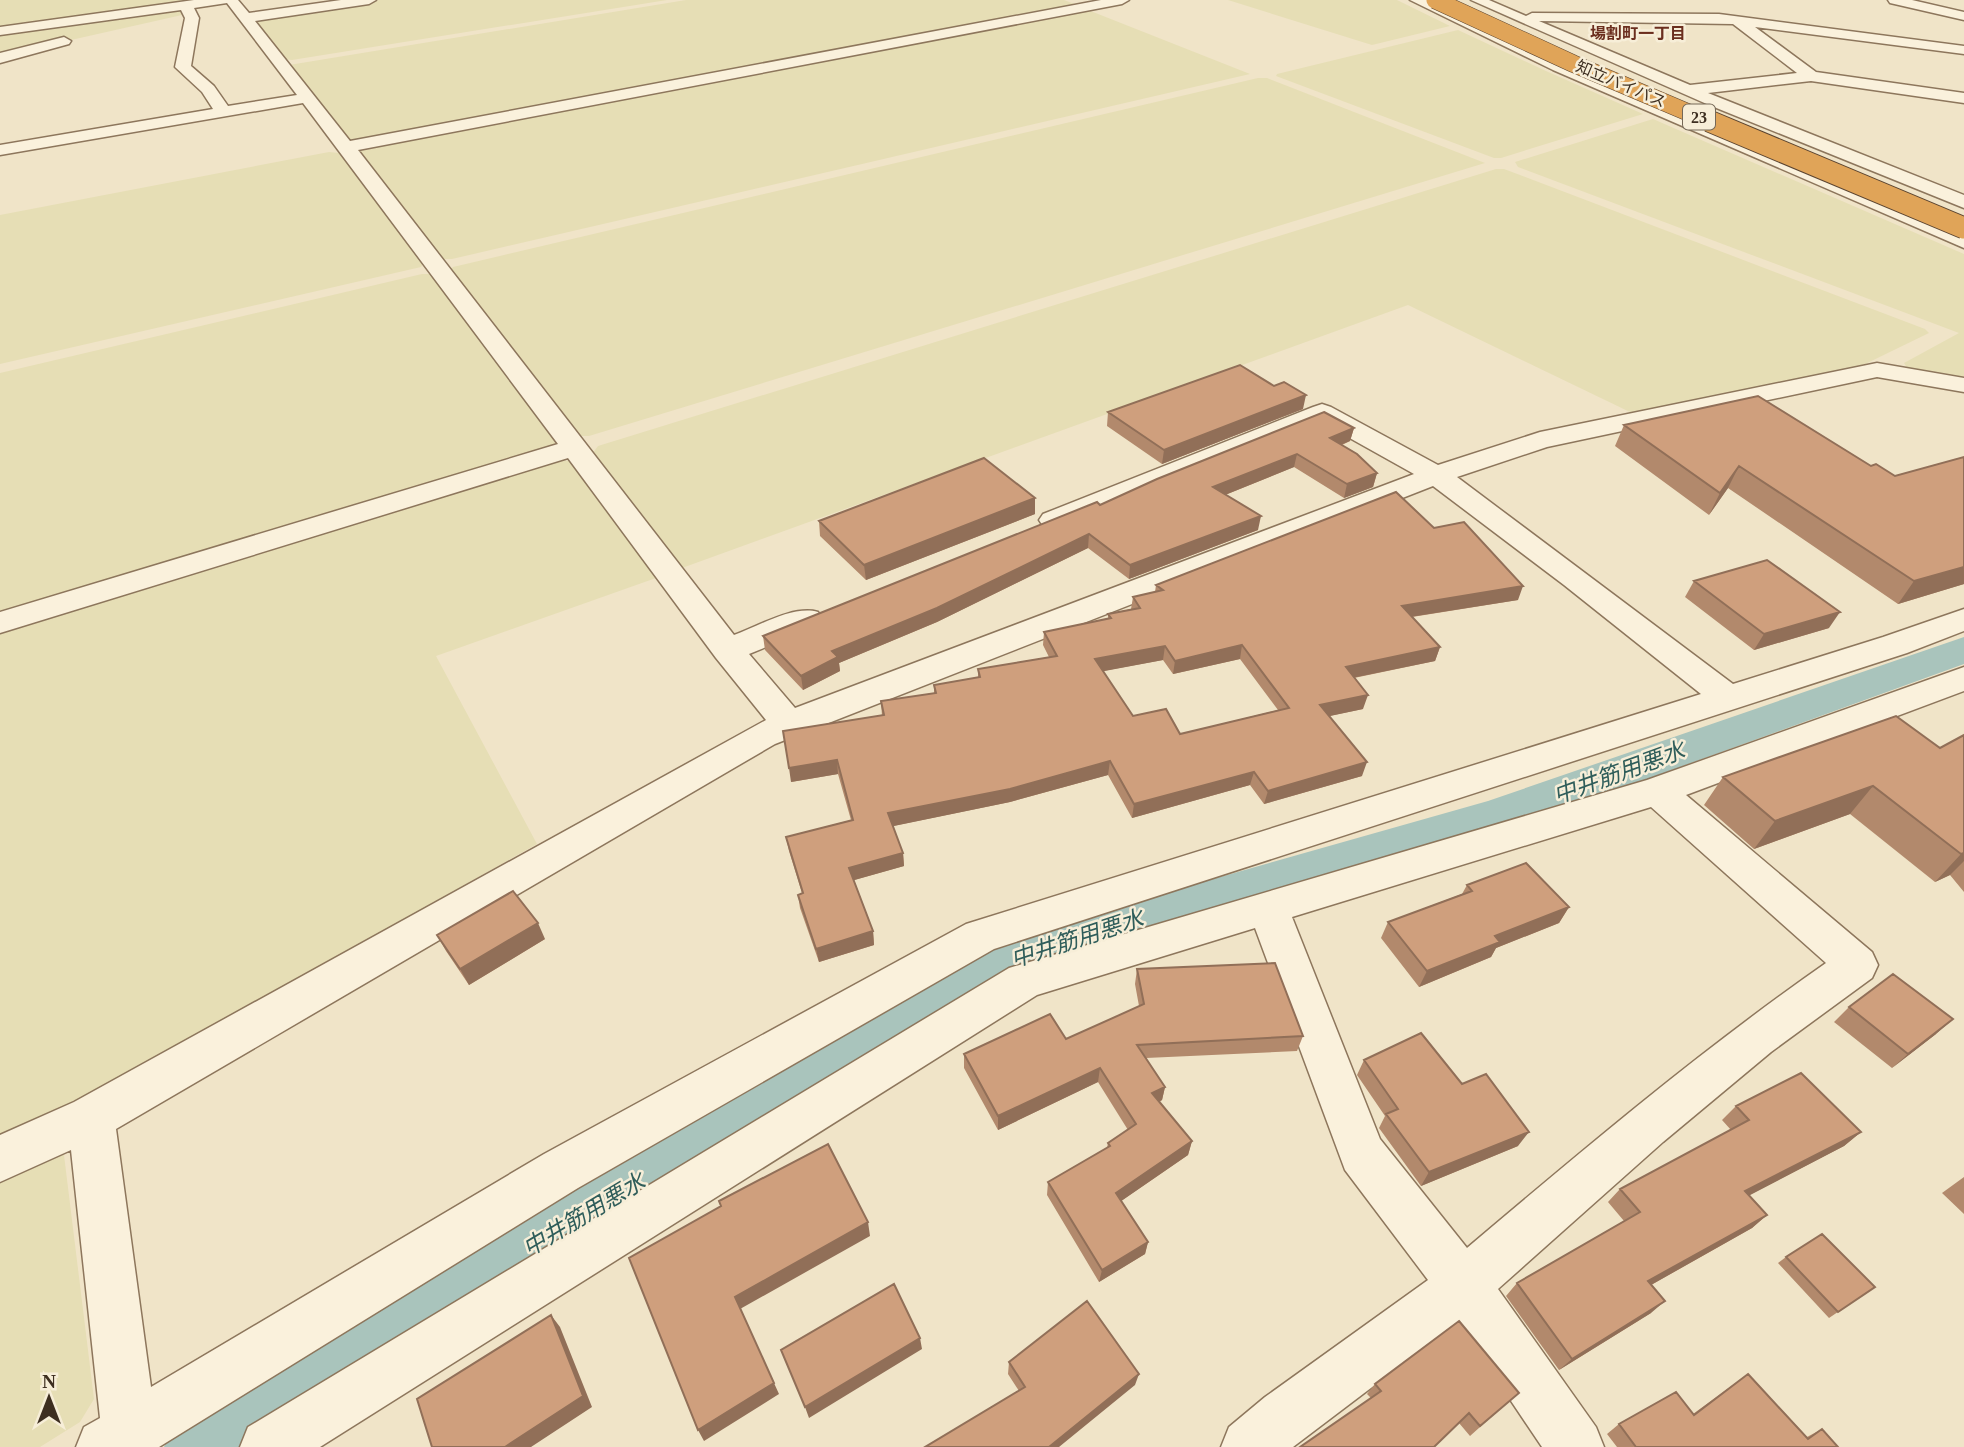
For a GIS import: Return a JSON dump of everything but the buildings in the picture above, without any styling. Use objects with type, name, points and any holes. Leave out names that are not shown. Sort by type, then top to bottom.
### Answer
[{"type":"highway","name":"知立バイパス","points":[[1435,0],[1963,237]]},
{"type":"highway","name":"知立バイパス","points":[[1457,0],[1595,63],[1964,213]]},
{"type":"street","points":[[0,31],[234,6],[369,0]]},
{"type":"street","points":[[346,147],[1122,0]]},
{"type":"street","points":[[1417,0],[1468,26],[1661,112],[1963,237]]},
{"type":"street","points":[[1478,0],[1715,102],[1964,202]]},
{"type":"street","points":[[1710,0],[1811,76]]},
{"type":"street","points":[[1895,0],[1964,16]]},
{"type":"street","points":[[234,6],[346,147],[728,650],[789,724]]},
{"type":"street","points":[[111,31],[187,10]]},
{"type":"street","points":[[187,10],[192,18],[183,67],[208,89],[224,112]]},
{"type":"street","points":[[1515,17],[1735,19],[1964,50]]},
{"type":"street","points":[[0,58],[85,37]]},
{"type":"street","points":[[1687,90],[1811,76],[1964,98]]},
{"type":"street","points":[[0,150],[307,98]]},
{"type":"street","points":[[1661,112],[1715,102]]},
{"type":"street","points":[[0,1159],[91,1118],[763,735],[789,724],[1436,475],[1540,440],[1877,370],[1964,385]]},
{"type":"street","points":[[1025,531],[1322,412],[1436,475],[1575,578],[1728,698]]},
{"type":"street","points":[[0,623],[574,448]]},
{"type":"street","points":[[728,650],[831,609]]},
{"type":"street","points":[[91,1118],[122,1442],[561,1171],[981,936],[1895,645],[1964,619]]},
{"type":"street","points":[[268,1447],[1024,981],[1657,790],[1964,678]]},
{"type":"street","points":[[1250,1447],[1285,1417],[1464,1285],[1646,1126],[1755,1038],[1857,965],[1657,790]]},
{"type":"street","points":[[1268,909],[1362,1154],[1464,1285],[1576,1447]]},
{"type":"shaded area","points":[[0,0],[213,0],[0,29]]},
{"type":"shaded area","points":[[380,0],[667,0],[292,60],[284,59],[253,20]]},
{"type":"shaded area","points":[[686,0],[1064,0],[1077,5],[349,142],[289,65]]},
{"type":"shaded area","points":[[1228,0],[1397,0],[1450,26],[1372,45]]},
{"type":"shaded area","points":[[181,8],[185,14],[0,56],[0,32]]},
{"type":"shaded area","points":[[1088,10],[1250,74],[452,259],[441,259],[356,150]]},
{"type":"shaded area","points":[[1458,30],[1643,114],[1494,158],[1276,76]]},
{"type":"shaded area","points":[[1267,78],[1485,163],[589,436],[580,436],[449,271],[453,267]]},
{"type":"shaded area","points":[[1653,119],[1964,254],[1964,381],[1908,369],[1904,363],[1959,333],[1518,167],[1515,162]]},
{"type":"shaded area","points":[[329,152],[339,153],[424,262],[421,267],[0,364],[0,215]]},
{"type":"shaded area","points":[[1496,169],[1504,169],[1925,329],[1929,333],[1857,368],[1632,413],[1408,305],[682,568],[592,454],[598,446]]},
{"type":"shaded area","points":[[422,274],[433,274],[557,440],[553,447],[0,616],[0,373]]},
{"type":"shaded area","points":[[554,460],[569,461],[656,578],[436,656],[537,844],[97,1092],[0,1137],[0,632]]},
{"type":"shaded area","points":[[42,1150],[64,1155],[94,1399],[80,1422],[40,1447],[0,1447],[0,1170]]},
{"type":"waterway","name":"中井筋用悪水","points":[[198,1447],[1016,955],[1496,816],[1964,650]]},
{"type":"district","name":"場割町一丁目","points":[[1638,33]]}]
